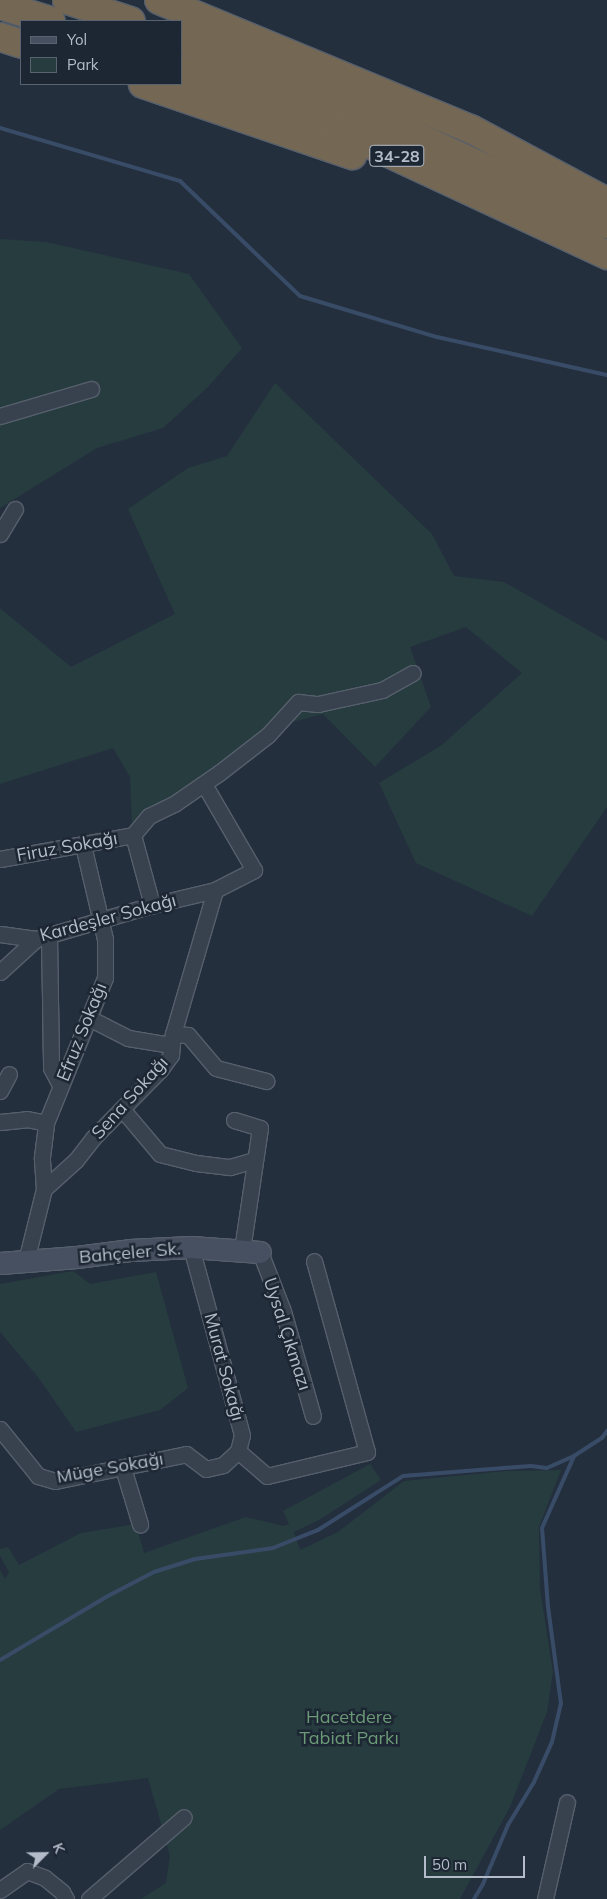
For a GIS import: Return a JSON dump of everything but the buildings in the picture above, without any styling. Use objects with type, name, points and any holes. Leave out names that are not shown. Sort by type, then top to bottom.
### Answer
[{"type":"highway","points":[[67,0],[127,20]]},
{"type":"highway","points":[[159,0],[470,128],[607,202]]},
{"type":"highway","points":[[177,0],[244,34]]},
{"type":"highway","points":[[0,6],[48,20]]},
{"type":"highway","points":[[0,37],[20,44]]},
{"type":"highway","name":"34-28","points":[[182,39],[363,112],[607,224]]},
{"type":"highway","name":"34-28","points":[[182,69],[339,130],[607,255]]},
{"type":"highway","points":[[146,85],[337,149],[400,175],[507,207]]},
{"type":"street","points":[[0,416],[91,389]]},
{"type":"street","points":[[2,525],[15,509]]},
{"type":"street","points":[[152,905],[133,835],[149,816],[174,804],[204,784],[268,735],[298,702],[318,704],[382,690],[413,673]]},
{"type":"street","name":"Kardeşler Sokağı","points":[[0,934],[43,937],[152,905],[215,890],[254,870],[204,784]]},
{"type":"street","name":"Firuz Sokağı","points":[[0,859],[133,835]]},
{"type":"street","name":"Efruz Sokağı","points":[[44,1189],[42,1157],[46,1123],[105,978],[106,939],[82,845]]},
{"type":"street","name":"Sena Sokağı","points":[[44,1189],[76,1160],[93,1138],[160,1070],[171,1055],[172,1040],[215,890]]},
{"type":"street","points":[[0,972],[43,937]]},
{"type":"street","points":[[43,937],[51,1068],[60,1086]]},
{"type":"street","points":[[89,1018],[128,1038],[172,1040],[188,1034],[216,1068],[266,1081]]},
{"type":"street","points":[[0,1091],[9,1074]]},
{"type":"street","points":[[122,1109],[160,1154],[196,1163],[230,1167],[255,1160]]},
{"type":"street","points":[[0,1122],[27,1119],[46,1123]]},
{"type":"street","points":[[234,1120],[260,1128],[255,1160],[251,1252]]},
{"type":"street","points":[[26,1261],[44,1189]]},
{"type":"street","name":"Bahçeler Sk.","points":[[0,1263],[77,1257],[130,1250],[191,1248],[251,1252]]},
{"type":"street","name":"Murat Sokağı","points":[[191,1248],[242,1435],[238,1451]]},
{"type":"street","name":"Uysal Çıkmazı","points":[[251,1252],[283,1311],[313,1416]]},
{"type":"street","points":[[238,1451],[266,1476],[367,1452],[314,1261]]},
{"type":"street","name":"Müge Sokağı","points":[[0,1429],[38,1476],[55,1481],[186,1454],[206,1469],[222,1465],[238,1451]]},
{"type":"street","points":[[123,1468],[140,1524]]},
{"type":"street","points":[[544,1899],[568,1802]]},
{"type":"street","points":[[89,1899],[184,1816]]},
{"type":"street","points":[[0,1890],[27,1871],[45,1878],[62,1892],[66,1899]]},
{"type":"green space","points":[[0,239],[46,242],[189,274],[242,348],[208,387],[163,428],[97,448],[0,508]]},
{"type":"green space","points":[[275,383],[432,534],[454,576],[504,582],[607,641],[607,807],[532,916],[416,863],[379,783],[442,745],[522,673],[466,627],[410,647],[431,707],[375,767],[323,714],[262,730],[214,769],[132,827],[130,777],[113,748],[0,784],[0,608],[71,667],[175,614],[128,509],[188,468],[227,456]]},
{"type":"green space","points":[[73,1271],[90,1284],[156,1272],[188,1388],[160,1410],[76,1432],[38,1377],[0,1332],[0,1284]]},
{"type":"green space","name":"Hacetdere Tabiat Parkı","points":[[370,1464],[381,1480],[319,1520],[294,1532],[300,1550],[338,1532],[404,1481],[506,1471],[561,1470],[539,1527],[540,1589],[553,1672],[547,1712],[510,1807],[460,1899],[141,1899],[166,1883],[170,1856],[148,1778],[59,1789],[0,1830],[0,1570],[5,1579],[9,1573],[0,1555],[0,1549],[8,1547],[19,1565],[81,1533],[136,1524],[144,1553],[246,1517],[284,1526],[289,1524],[283,1511]]},
{"type":"waterway","points":[[0,128],[180,181],[300,296],[437,337],[607,375]]},
{"type":"waterway","points":[[474,1899],[483,1884],[508,1825],[534,1782],[552,1742],[561,1704],[548,1607],[542,1528],[574,1456],[602,1438],[607,1431]]},
{"type":"waterway","points":[[0,1660],[106,1597],[154,1572],[195,1559],[273,1548],[318,1530],[403,1476],[531,1466],[547,1468],[574,1456]]}]
